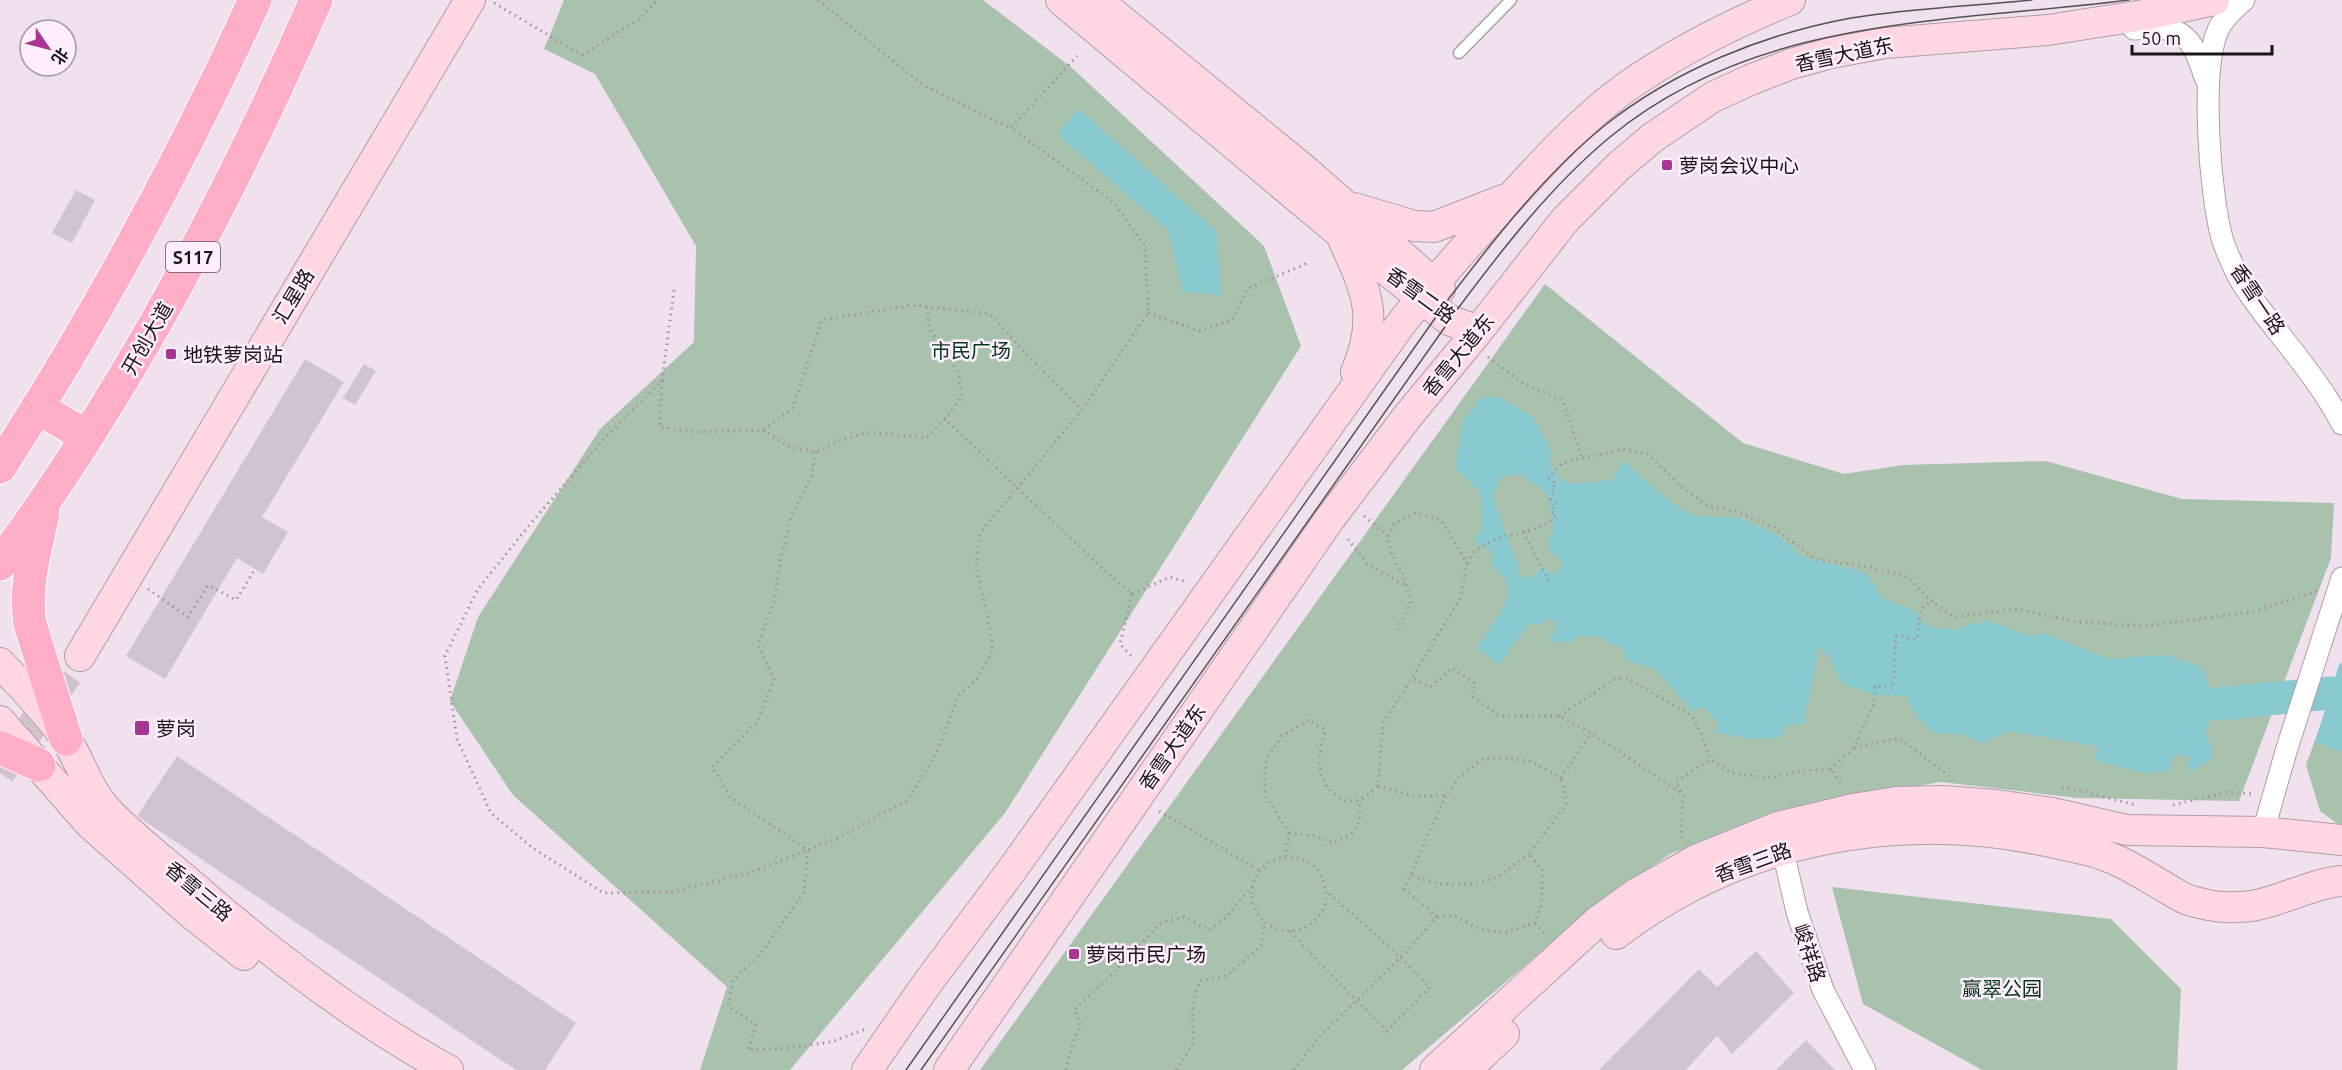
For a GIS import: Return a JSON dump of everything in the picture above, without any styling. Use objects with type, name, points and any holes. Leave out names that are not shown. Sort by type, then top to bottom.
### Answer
[{"type":"main road","name":"S117","points":[[3,459],[105,295],[154,206],[208,101],[255,0]]},
{"type":"main road","name":"开创大道","points":[[0,564],[46,501],[157,322],[189,264],[273,96],[316,0]]},
{"type":"main road","name":"汇星路","points":[[80,656],[470,0]]},
{"type":"main road","name":"香雪二路","points":[[1061,0],[1342,219],[1427,290],[1459,307],[1482,343]]},
{"type":"main road","name":"香雪二路","points":[[1098,0],[1342,219]]},
{"type":"main road","points":[[867,1070],[1427,290],[1567,139],[1621,91],[1651,70],[1714,34],[1790,0]]},
{"type":"main road","name":"香雪大道东","points":[[949,1070],[1329,520],[1407,417],[1482,343],[1565,220],[1588,195],[1652,138],[1713,97],[1781,68],[1832,53],[1885,43],[2048,30],[2144,15],[2214,0]]},
{"type":"main road","points":[[1341,407],[1363,356],[1370,320],[1364,287],[1342,219],[1434,226],[1511,197]]},
{"type":"main road","points":[[37,407],[87,437]]},
{"type":"main road","points":[[46,501],[28,584],[27,605],[30,624],[66,739]]},
{"type":"main road","name":"香雪三路","points":[[0,663],[66,739],[86,780],[105,808],[151,850],[291,967],[377,1027],[448,1070]]},
{"type":"main road","name":"香雪三路","points":[[0,721],[89,823],[193,915],[342,1028],[408,1070]]},
{"type":"main road","points":[[0,748],[39,765]]},
{"type":"main road","name":"香雪三路","points":[[1435,1070],[1597,922],[1637,893],[1696,860],[1780,838],[1853,809],[1947,790],[2127,830],[2263,832],[2342,840]]},
{"type":"main road","name":"香雪三路","points":[[1466,1070],[1600,946],[1635,919],[1691,886],[1737,865],[1780,838],[1901,828],[2014,834],[2104,855],[2190,901],[2237,908],[2275,900],[2329,882],[2342,881]]},
{"type":"street","points":[[2208,87],[2213,43],[2218,29],[2224,19],[2244,0]]},
{"type":"street","points":[[2048,30],[2080,34],[2159,26],[2175,30],[2198,53],[2208,87]]},
{"type":"street","name":"香雪一路","points":[[2208,87],[2210,152],[2222,239],[2236,273],[2254,302],[2328,398],[2342,424]]},
{"type":"street","points":[[2263,832],[2287,748],[2341,581]]},
{"type":"street","name":"峻祥路","points":[[1780,838],[1797,912],[1822,990],[1865,1070]]},
{"type":"lane","points":[[1459,53],[1511,0]]},
{"type":"path","points":[[489,0],[582,55],[642,18],[657,0]]},
{"type":"path","points":[[662,381],[604,438],[478,589],[445,656],[457,738],[491,813],[534,849],[604,893],[672,892],[752,873],[836,839],[907,801],[936,754],[959,695],[977,679],[993,650],[988,616],[976,567],[980,533],[1082,410],[1148,313],[1145,246],[1113,202],[1011,128],[923,85],[818,0]]},
{"type":"path","points":[[1011,128],[1077,56]]},
{"type":"path","points":[[1148,313],[1199,331],[1232,320],[1247,290],[1310,262]]},
{"type":"path","points":[[674,290],[662,381],[660,427],[694,432],[763,430],[790,447],[816,452],[843,439],[870,432],[926,438],[945,419],[962,396],[958,372],[929,328],[927,307]]},
{"type":"path","points":[[763,430],[793,408],[822,320],[912,305],[990,314],[1082,410]]},
{"type":"path","points":[[1482,343],[1521,382],[1563,401],[1582,458]]},
{"type":"path","points":[[945,419],[1132,594]]},
{"type":"path","points":[[1285,857],[1289,833],[1266,797],[1264,783],[1267,758],[1282,736],[1308,720],[1325,730],[1320,755],[1320,770],[1325,783],[1335,794],[1347,801],[1360,800],[1378,786],[1383,723],[1461,597],[1467,563],[1476,550],[1503,537],[1548,525],[1556,515],[1551,511],[1556,504],[1550,499],[1555,493],[1551,489],[1556,483],[1549,478],[1562,463],[1623,449],[1648,454],[1681,486],[1708,506],[1736,511],[1774,528],[1815,559],[1864,566],[1908,577],[1930,601],[1953,617],[2018,609],[2077,621],[2144,626],[2253,612],[2341,581]]},
{"type":"path","points":[[808,850],[731,798],[712,767],[756,722],[774,680],[758,645],[774,602],[790,517],[811,477],[816,452]]},
{"type":"path","points":[[1388,536],[1395,523],[1416,513],[1441,520],[1467,563]]},
{"type":"path","points":[[1364,516],[1388,536],[1392,555],[1404,576],[1411,602],[1397,630]]},
{"type":"path","points":[[1523,532],[1549,582]]},
{"type":"path","points":[[1348,539],[1368,565],[1407,587]]},
{"type":"path","points":[[128,575],[188,617],[208,585],[236,600],[255,569]]},
{"type":"path","points":[[1132,594],[1170,577],[1192,583]]},
{"type":"path","points":[[1132,594],[1120,644],[1136,661]]},
{"type":"path","points":[[1559,716],[1615,679],[1627,678],[1692,716],[1702,735],[1710,759],[1730,772],[1767,778],[1830,769],[1854,748],[1874,704],[1875,686],[1893,688],[1896,636],[1917,639],[1921,609],[1930,601]]},
{"type":"path","points":[[1412,678],[1430,687],[1452,668],[1476,684],[1471,696],[1500,716],[1559,716],[1591,733],[1683,794]]},
{"type":"path","points":[[1412,875],[1424,882],[1457,885],[1494,878],[1529,854],[1567,803],[1561,778],[1591,733]]},
{"type":"path","points":[[1854,748],[1899,738],[1947,790]]},
{"type":"path","points":[[1529,854],[1543,871],[1541,906],[1536,923],[1503,933],[1480,929],[1455,916],[1437,917],[1404,890],[1446,795],[1460,776],[1483,759],[1506,758],[1532,762],[1561,778]]},
{"type":"path","points":[[1681,846],[1683,794],[1676,783],[1710,759]]},
{"type":"path","points":[[1830,769],[1849,793]]},
{"type":"path","points":[[1378,786],[1413,796],[1446,795]]},
{"type":"path","points":[[2060,790],[2069,788],[2144,807]]},
{"type":"path","points":[[2164,807],[2227,792],[2254,794]]},
{"type":"path","points":[[1289,833],[1315,836],[1333,843],[1353,833],[1360,819],[1360,800]]},
{"type":"path","points":[[1159,811],[1260,871]]},
{"type":"path","points":[[808,850],[804,892],[760,955],[733,980],[728,1007],[756,1024],[748,1050],[789,1048],[831,1042],[873,1027]]},
{"type":"path","points":[[1066,1070],[1072,1044],[1081,1025],[1074,1010],[1161,922],[1184,917],[1209,930],[1225,918],[1254,884],[1260,871],[1271,862],[1285,857],[1299,858],[1313,865],[1322,877],[1326,891],[1324,906],[1316,919],[1305,928],[1291,931],[1278,929],[1265,922],[1256,912],[1252,898],[1254,884]]},
{"type":"path","points":[[1291,931],[1304,948],[1387,1031],[1430,987],[1401,957],[1326,891]]},
{"type":"path","points":[[1294,1070],[1318,1038],[1401,957],[1437,917]]},
{"type":"path","points":[[1176,1070],[1194,1042],[1192,1018],[1194,995],[1200,981],[1226,976],[1261,946],[1265,922]]},
{"type":"green space","name":"市民广场","points":[[564,0],[983,0],[1071,67],[1264,246],[1301,346],[1005,813],[790,1070],[700,1070],[727,987],[513,795],[450,701],[478,617],[600,429],[694,342],[696,246],[595,74],[544,49]]},
{"type":"green space","points":[[1545,284],[1743,443],[1844,474],[1903,465],[2046,461],[2182,499],[2334,503],[2331,558],[2239,801],[2078,798],[1941,782],[1835,800],[1746,826],[1672,853],[1608,895],[1402,1070],[980,1070]]},
{"type":"green space","points":[[2342,665],[2342,827],[2320,811],[2306,765]]},
{"type":"green space","name":"赢翠公园","points":[[1832,887],[2111,919],[2181,989],[2177,1070],[1982,1070],[1863,1004]]},
{"type":"water","points":[[1079,109],[1216,231],[1221,295],[1183,292],[1168,230],[1057,134]]},
{"type":"water","points":[[1481,397],[1499,397],[1533,417],[1553,455],[1548,463],[1560,479],[1572,484],[1613,480],[1623,460],[1670,502],[1694,516],[1740,518],[1778,535],[1803,557],[1866,573],[1884,599],[1913,610],[1927,626],[1959,631],[1963,626],[1988,621],[2030,636],[2042,633],[2109,659],[2164,655],[2202,667],[2216,704],[2205,734],[2212,745],[2211,759],[2192,772],[2187,768],[2189,758],[2180,754],[2172,757],[2170,770],[2146,774],[2094,760],[2099,747],[2010,731],[1983,743],[1959,734],[1934,733],[1918,718],[1905,696],[1876,695],[1843,684],[1827,653],[1819,647],[1804,722],[1799,726],[1788,724],[1778,738],[1752,739],[1713,732],[1718,726],[1717,720],[1701,706],[1693,712],[1655,669],[1627,661],[1623,649],[1598,637],[1579,636],[1570,643],[1558,641],[1553,644],[1549,639],[1555,632],[1556,622],[1550,618],[1540,625],[1529,623],[1499,665],[1477,648],[1507,602],[1507,581],[1489,561],[1495,555],[1489,547],[1477,544],[1474,536],[1482,532],[1480,491],[1455,468],[1463,420]],"holes":[[[1520,474],[1547,494],[1554,528],[1547,541],[1549,551],[1564,563],[1555,575],[1543,567],[1530,579],[1518,575],[1520,568],[1493,496],[1501,477]]]},
{"type":"water","points":[[2342,662],[2342,752],[2315,742],[2339,665]]},
{"type":"building","points":[[76,190],[95,200],[72,243],[52,233]]},
{"type":"building","name":"萝岗","points":[[305,359],[344,382],[262,517],[288,532],[263,574],[237,558],[165,679],[126,656]]},
{"type":"building","points":[[364,364],[376,371],[355,405],[343,398]]},
{"type":"building","name":"萝岗","points":[[177,756],[576,1023],[545,1070],[516,1070],[137,816]]},
{"type":"building","points":[[1756,951],[1794,993],[1732,1054],[1717,1036],[1686,1070],[1599,1070],[1699,969],[1717,987]]},
{"type":"building","points":[[1806,1040],[1835,1070],[1776,1070]]},
{"type":"waterway","points":[[2216,704],[2330,693]]},
{"type":"tunnel","points":[[0,773],[80,656]]},
{"type":"tram line","points":[[906,1070],[1450,297],[1541,185],[1582,145],[1631,106],[1660,88],[1690,71],[1753,44],[1851,18],[1919,9],[2032,0]]},
{"type":"tram line","points":[[921,1070],[1459,307],[1530,217],[1568,175],[1610,137],[1667,97],[1728,67],[1792,46],[1858,31],[1925,21],[2129,0]]},
{"type":"place","name":"萝岗会议中心","points":[[1667,165]]},
{"type":"place","name":"地铁萝岗站","points":[[171,354]]},
{"type":"place","name":"萝岗","points":[[142,728]]},
{"type":"place","name":"萝岗市民广场","points":[[1074,954]]}]
